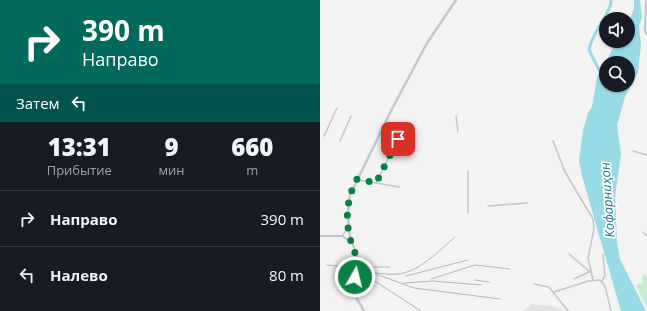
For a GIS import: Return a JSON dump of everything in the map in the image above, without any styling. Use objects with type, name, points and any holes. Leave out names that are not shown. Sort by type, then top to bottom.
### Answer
[{"type":"main road","points":[[364,311],[355,294],[355,277],[358,259],[351,242],[349,227],[349,200],[357,179],[427,43],[456,0]]},
{"type":"street","points":[[646,0],[645,30],[647,36]]},
{"type":"street","points":[[324,136],[337,108]]},
{"type":"street","points":[[340,140],[351,116]]},
{"type":"street","points":[[456,116],[458,132]]},
{"type":"street","points":[[376,183],[398,139]]},
{"type":"street","points":[[553,141],[565,172],[593,219],[594,229],[588,258],[590,273],[593,280]]},
{"type":"street","points":[[633,151],[647,155]]},
{"type":"street","points":[[468,171],[468,213]]},
{"type":"street","points":[[357,179],[399,187]]},
{"type":"street","points":[[488,206],[527,203]]},
{"type":"street","points":[[342,236],[349,227]]},
{"type":"street","points":[[643,232],[647,236]]},
{"type":"street","points":[[320,236],[342,236],[351,242]]},
{"type":"street","points":[[569,254],[590,273]]},
{"type":"street","points":[[603,254],[605,276],[602,280],[611,311]]},
{"type":"street","points":[[574,279],[590,273]]},
{"type":"street","points":[[554,292],[593,280],[602,280]]},
{"type":"street","points":[[534,284],[546,285],[554,292],[568,311]]},
{"type":"shaded area","points":[[531,304],[552,306],[566,311],[523,311]]},
{"type":"green space","points":[[645,273],[647,278],[647,308],[636,285],[643,283],[642,277]]},
{"type":"water","points":[[634,0],[640,0],[642,17],[639,26],[641,44],[638,72],[635,78],[635,56],[609,56],[613,48],[635,48],[635,12],[632,12]]},
{"type":"water","name":"Кофарниҳон","points":[[599,73],[599,92],[628,92],[617,125],[621,154],[615,197],[617,242],[620,259],[646,311],[621,311],[582,176],[579,161],[583,130],[588,113],[592,107],[597,77]]},
{"type":"waterway","points":[[599,69],[589,50],[594,37],[609,10],[611,0]]},
{"type":"railway","points":[[339,266],[382,274],[399,274],[420,266],[455,237]]},
{"type":"railway","points":[[406,276],[468,260]]},
{"type":"railway","points":[[327,265],[345,267]]},
{"type":"railway","points":[[431,279],[475,265],[510,269]]},
{"type":"railway","points":[[370,267],[390,267]]},
{"type":"railway","points":[[365,270],[414,288],[500,299]]},
{"type":"railway","points":[[362,273],[421,311]]},
{"type":"railway","points":[[475,280],[489,282]]},
{"type":"railway","points":[[404,283],[433,281],[481,285]]},
{"type":"route","points":[[355,277],[358,259],[349,232],[348,207],[350,195],[357,179],[376,183],[398,139]]}]
